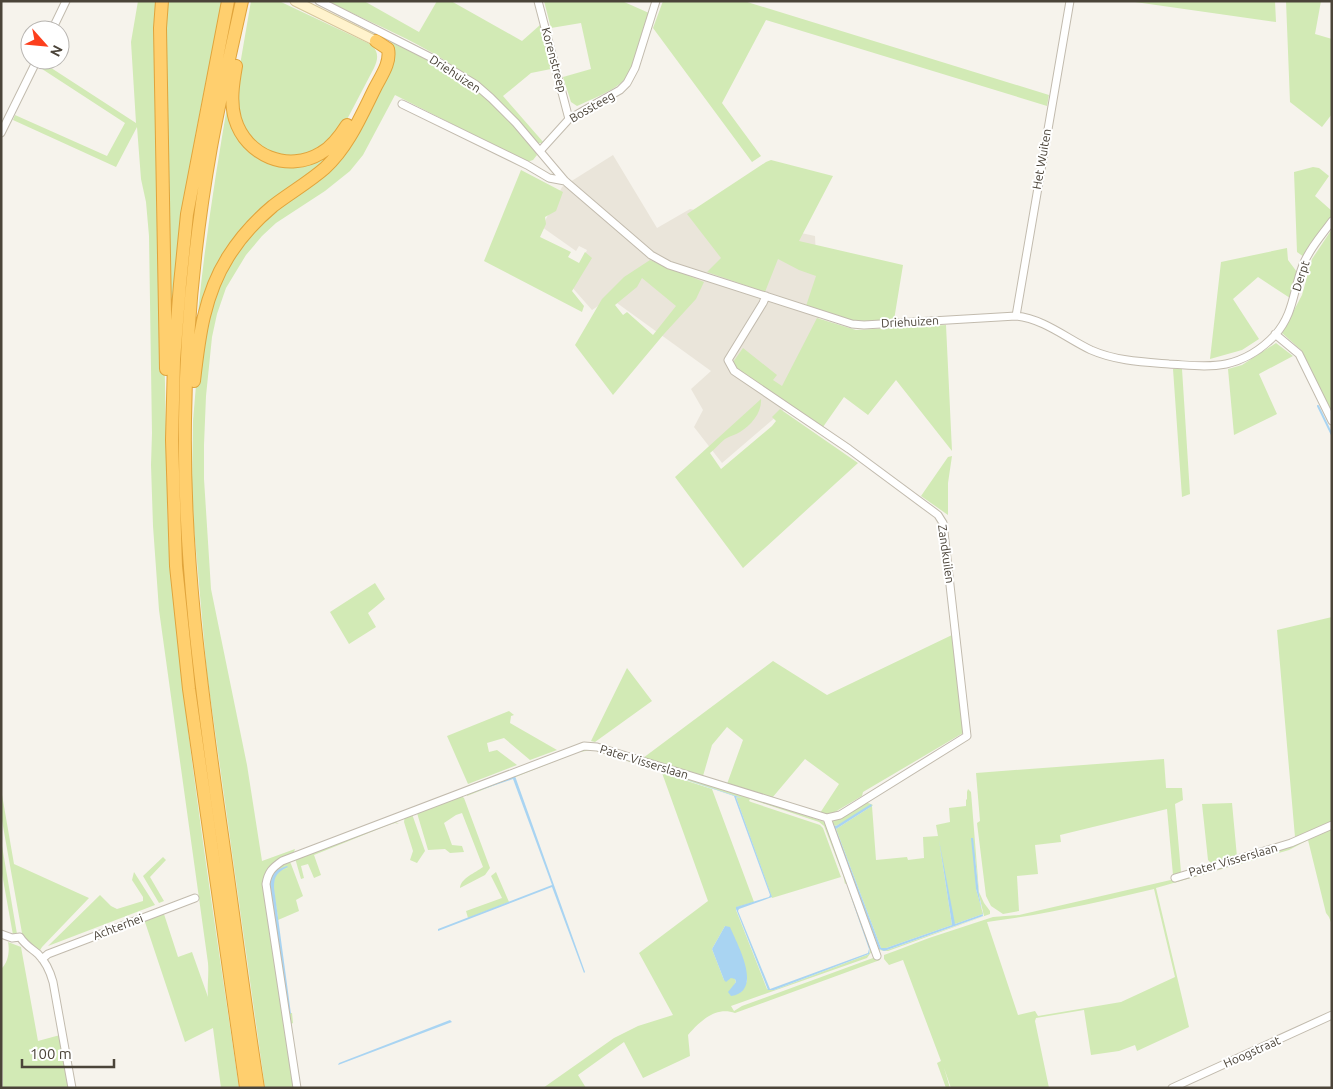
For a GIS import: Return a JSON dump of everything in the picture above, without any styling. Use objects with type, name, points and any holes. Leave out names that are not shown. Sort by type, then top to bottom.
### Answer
[{"type":"highway","points":[[162,1],[160,28],[166,372],[168,422],[172,440]]},
{"type":"highway","points":[[228,1],[187,214],[175,350],[172,440],[176,566],[189,689],[246,1088]]},
{"type":"highway","points":[[242,1],[211,147],[200,213],[192,286],[185,420],[187,528],[195,636],[258,1088]]},
{"type":"highway","points":[[248,1],[233,87],[234,115],[240,132],[247,142],[259,152],[276,160],[290,162],[311,158],[326,150],[340,136],[382,57],[382,50],[376,41]]},
{"type":"highway","points":[[185,420],[194,382],[204,316],[218,275],[234,248],[254,224],[272,206],[325,168],[343,146],[388,64],[388,50],[376,41]]},
{"type":"main road","points":[[295,1],[376,41]]},
{"type":"street","points":[[57,20],[66,1]]},
{"type":"street","name":"Driehuizen","points":[[319,1],[432,58],[467,79],[504,110],[565,181],[651,255],[669,265],[842,322],[864,325],[1016,316],[1027,317],[1092,350],[1107,356],[1130,361],[1206,367],[1227,364],[1242,359],[1276,334]]},
{"type":"street","name":"Korenstreep","points":[[538,1],[569,119]]},
{"type":"street","name":"Bossteeg","points":[[540,150],[569,119],[620,90],[628,83],[656,1]]},
{"type":"street","name":"Het Wuiten","points":[[1016,316],[1070,1]]},
{"type":"street","points":[[1,133],[32,70]]},
{"type":"street","name":"Driehuizen","points":[[402,104],[527,165],[549,178],[565,181]]},
{"type":"street","name":"Derpt","points":[[1276,334],[1294,300],[1302,266],[1332,221]]},
{"type":"street","name":"Zandkuilen","points":[[766,296],[728,360],[734,371],[849,449],[938,515],[944,523],[945,530],[967,736],[840,814],[827,818]]},
{"type":"street","points":[[1276,334],[1298,354],[1332,421]]},
{"type":"street","name":"Pater Visserslaan","points":[[297,1088],[266,884],[272,868],[282,861],[584,746],[597,747],[827,818]]},
{"type":"street","points":[[827,818],[877,956]]},
{"type":"street","name":"Pater Visserslaan","points":[[1174,878],[1291,843],[1332,825]]},
{"type":"street","name":"Achterhei","points":[[42,958],[48,954],[195,898]]},
{"type":"street","points":[[1,934],[12,938],[20,937],[26,945],[42,958],[51,974],[72,1088]]},
{"type":"street","name":"Hoogstraat","points":[[1172,1088],[1332,1015]]},
{"type":"shaded area","points":[[613,155],[657,228],[690,209],[815,236],[819,318],[785,409],[722,463],[694,427],[703,410],[691,389],[711,371],[610,298],[592,310],[570,285],[587,250],[579,246],[576,251],[542,227],[562,187]]},
{"type":"green space","points":[[138,1],[157,1],[168,527],[189,738],[239,1088],[221,1088],[213,1028],[185,1042],[144,919],[163,911],[178,957],[192,952],[208,997],[208,963],[159,610],[151,465],[149,236],[146,202],[141,179],[137,127],[116,167],[13,120],[15,115],[107,156],[125,123],[44,70],[54,70],[136,123],[131,42]]},
{"type":"green space","points":[[165,1],[223,1],[190,166],[178,248],[170,332]]},
{"type":"green space","points":[[251,1],[279,1],[372,45],[377,53],[374,68],[342,129],[311,156],[274,156],[243,132],[235,94]]},
{"type":"green space","points":[[327,1],[364,1],[419,32],[437,1],[451,1],[522,41],[540,25],[551,69],[531,73],[503,96],[544,143],[536,143],[494,97],[449,63],[415,43]]},
{"type":"green space","points":[[544,1],[622,1],[649,13],[636,59],[622,82],[606,93],[577,106],[571,102],[563,77],[591,69],[581,23],[551,28]]},
{"type":"green space","points":[[663,1],[744,1],[1049,95],[1047,106],[766,20],[722,103],[761,156],[752,162],[653,28]]},
{"type":"green space","points":[[1128,1],[1275,1],[1276,22]]},
{"type":"green space","points":[[1286,1],[1321,1],[1315,34],[1332,39],[1332,114],[1322,127],[1290,102]]},
{"type":"green space","points":[[391,42],[459,75],[496,106],[530,143],[537,155],[533,160],[527,162],[395,95],[363,155],[350,171],[325,191],[276,223],[246,255],[226,288],[217,314],[212,337],[206,396],[204,445],[204,479],[211,589],[247,765],[262,861],[295,849],[293,855],[266,874],[295,1088],[265,1088],[207,674],[192,485],[193,421],[196,385],[214,291],[250,231],[313,180],[383,80],[395,55]]},
{"type":"green space","points":[[230,90],[230,107],[264,159],[336,152],[240,236],[195,346],[201,282]]},
{"type":"green space","points":[[771,160],[833,176],[799,241],[903,265],[894,320],[852,321],[806,306],[816,276],[778,259],[765,292],[707,272],[721,258],[687,214]]},
{"type":"green space","points":[[1313,167],[1319,168],[1329,176],[1315,196],[1332,211],[1332,216],[1304,257],[1297,252],[1294,172]]},
{"type":"green space","points":[[521,170],[563,192],[556,211],[545,217],[546,224],[540,237],[571,252],[568,257],[579,263],[585,252],[592,258],[572,291],[584,306],[582,312],[484,261]]},
{"type":"green space","points":[[1332,229],[1332,412],[1301,350],[1282,333],[1302,295],[1312,259]]},
{"type":"green space","points":[[1287,248],[1288,260],[1297,272],[1290,298],[1258,277],[1233,299],[1259,339],[1242,350],[1210,359],[1221,262]]},
{"type":"green space","points":[[650,260],[704,282],[696,299],[613,395],[575,345],[602,299],[624,277]],"holes":[[[642,278],[676,306],[653,335],[627,312],[623,315],[615,305],[637,287]]]},
{"type":"green space","points":[[817,318],[856,330],[946,325],[952,451],[896,380],[868,415],[844,397],[823,427],[734,368],[733,362],[743,348],[777,375],[773,380],[782,386]]},
{"type":"green space","points":[[1276,343],[1293,356],[1259,374],[1277,414],[1234,435],[1228,369],[1242,365]]},
{"type":"green space","points":[[1173,369],[1182,369],[1190,494],[1182,497]]},
{"type":"green space","points":[[761,399],[760,409],[752,422],[740,432],[725,439],[710,453],[721,469],[772,426],[776,421],[772,417],[780,409],[858,463],[743,568],[675,477]]},
{"type":"green space","points":[[952,456],[948,483],[948,515],[921,496],[948,457]]},
{"type":"green space","points":[[375,583],[385,599],[368,613],[376,627],[349,644],[330,612]]},
{"type":"green space","points":[[1332,617],[1332,821],[1295,837],[1277,630]]},
{"type":"green space","points":[[952,635],[963,733],[863,792],[862,796],[828,816],[820,813],[839,784],[805,759],[772,798],[727,784],[743,740],[727,727],[712,745],[703,776],[643,758],[773,661],[827,695]]},
{"type":"green space","points":[[627,668],[652,701],[595,742],[591,741]]},
{"type":"green space","points":[[509,711],[514,715],[511,716],[510,723],[557,750],[530,760],[504,738],[487,743],[489,752],[497,750],[517,765],[468,784],[447,736]]},
{"type":"green space","points":[[591,747],[825,822],[854,902],[847,883],[845,884],[824,826],[819,822],[750,799],[749,801],[751,802],[820,825],[823,828],[841,877],[772,898],[736,797],[742,798],[593,750],[579,752],[467,796],[467,793],[577,749]]},
{"type":"green space","points":[[1164,759],[1166,788],[1182,788],[1183,800],[1175,804],[1181,872],[1173,875],[1167,809],[1060,835],[1061,842],[1035,845],[1038,874],[1017,876],[1019,911],[1003,914],[991,906],[986,896],[977,823],[980,821],[976,773]]},
{"type":"green space","points":[[662,773],[712,789],[754,902],[737,907],[736,910],[767,989],[774,990],[867,955],[870,952],[868,940],[872,951],[867,958],[731,1006],[734,1011],[742,1006],[873,958],[880,960],[735,1013],[728,1011],[709,1016],[688,1035],[690,1056],[643,1078],[624,1042],[578,1075],[586,1088],[543,1088],[614,1038],[638,1026],[673,1015],[639,953],[708,901]],"holes":[[[725,926],[747,981],[741,992],[734,985],[736,982],[734,977],[724,980],[712,949]]]},
{"type":"green space","points":[[1,789],[14,864],[89,898],[39,952],[23,938],[1,815]]},
{"type":"green space","points":[[968,789],[971,792],[979,892],[990,914],[888,951],[878,950],[830,823],[853,807],[869,803],[873,805],[876,860],[907,857],[908,860],[924,858],[923,837],[938,836],[936,825],[950,822],[949,808],[966,806]],"holes":[[[872,806],[836,829],[881,948],[886,948],[952,925],[939,840],[953,922],[955,924],[983,914],[976,889],[975,857],[979,895],[984,916],[887,950],[879,949],[834,825],[836,826]]]},
{"type":"green space","points":[[460,795],[464,798],[490,868],[485,875],[460,888],[463,881],[483,867],[462,813],[444,823],[452,845],[462,846],[464,852],[450,853],[445,849],[428,850],[417,813]]},
{"type":"green space","points":[[1232,803],[1237,857],[1211,863],[1208,860],[1202,804]]},
{"type":"green space","points":[[412,814],[425,851],[417,863],[410,860],[413,851],[404,822],[405,815]]},
{"type":"green space","points":[[392,820],[399,824],[395,823],[386,826],[314,855],[321,875],[314,878],[308,864],[301,866],[304,878],[301,879],[295,858]]},
{"type":"green space","points":[[1332,826],[1332,925],[1326,913],[1308,840],[1289,850],[1156,888],[1189,1027],[1137,1051],[1135,1045],[1119,1051],[1091,1055],[1084,1010],[1036,1018],[1035,1021],[1049,1088],[951,1088],[944,1068],[950,1088],[946,1088],[937,1063],[941,1061],[903,960],[889,965],[884,959],[884,955],[993,917],[1019,915],[1175,879]],"holes":[[[1154,889],[1175,977],[1121,1002],[1038,1016],[1035,1011],[1018,1015],[987,922],[1050,912]]]},
{"type":"green space","points":[[1,840],[17,934],[13,935],[1,868]]},
{"type":"green space","points":[[163,857],[166,860],[150,877],[164,901],[159,903],[143,876]]},
{"type":"green space","points":[[289,860],[303,896],[296,900],[299,911],[278,920],[274,882],[279,871],[288,868],[275,871],[270,888],[289,1013],[292,1013],[293,1023],[291,1024],[300,1088],[268,885],[271,873]]},
{"type":"green space","points":[[134,872],[155,905],[48,946],[100,895],[117,909],[143,901],[143,897],[132,880]]},
{"type":"green space","points":[[496,872],[509,902],[468,918],[466,911],[502,898],[491,876]]},
{"type":"green space","points":[[8,942],[21,947],[38,1041],[60,1035],[69,1088],[3,1088],[1,969],[8,957]]},
{"type":"water","points":[[660,771],[742,798],[736,797],[772,897],[738,911],[770,989],[868,953],[869,949],[846,883],[870,947],[869,954],[774,990],[768,990],[736,907],[769,897],[770,895],[734,796]]},
{"type":"water","points":[[515,776],[584,973],[552,887],[438,931],[438,929],[552,885],[513,779],[469,794]]},
{"type":"water","points":[[871,804],[872,806],[836,829],[881,948],[886,948],[952,925],[939,840],[955,924],[983,914],[983,916],[884,951],[879,949],[833,825],[836,826]]},
{"type":"water","points":[[971,838],[973,838],[982,910],[976,889]]},
{"type":"water","points":[[287,866],[277,875],[274,888],[291,1014],[289,1013],[269,883],[275,872]]},
{"type":"water","points":[[725,926],[730,927],[738,944],[746,966],[747,976],[746,986],[741,992],[731,996],[728,992],[736,982],[735,979],[731,978],[726,982],[724,980],[712,949]]},
{"type":"water","points":[[450,1020],[452,1022],[338,1065],[339,1063]]},
{"type":"waterway","points":[[1318,406],[1332,435]]}]
